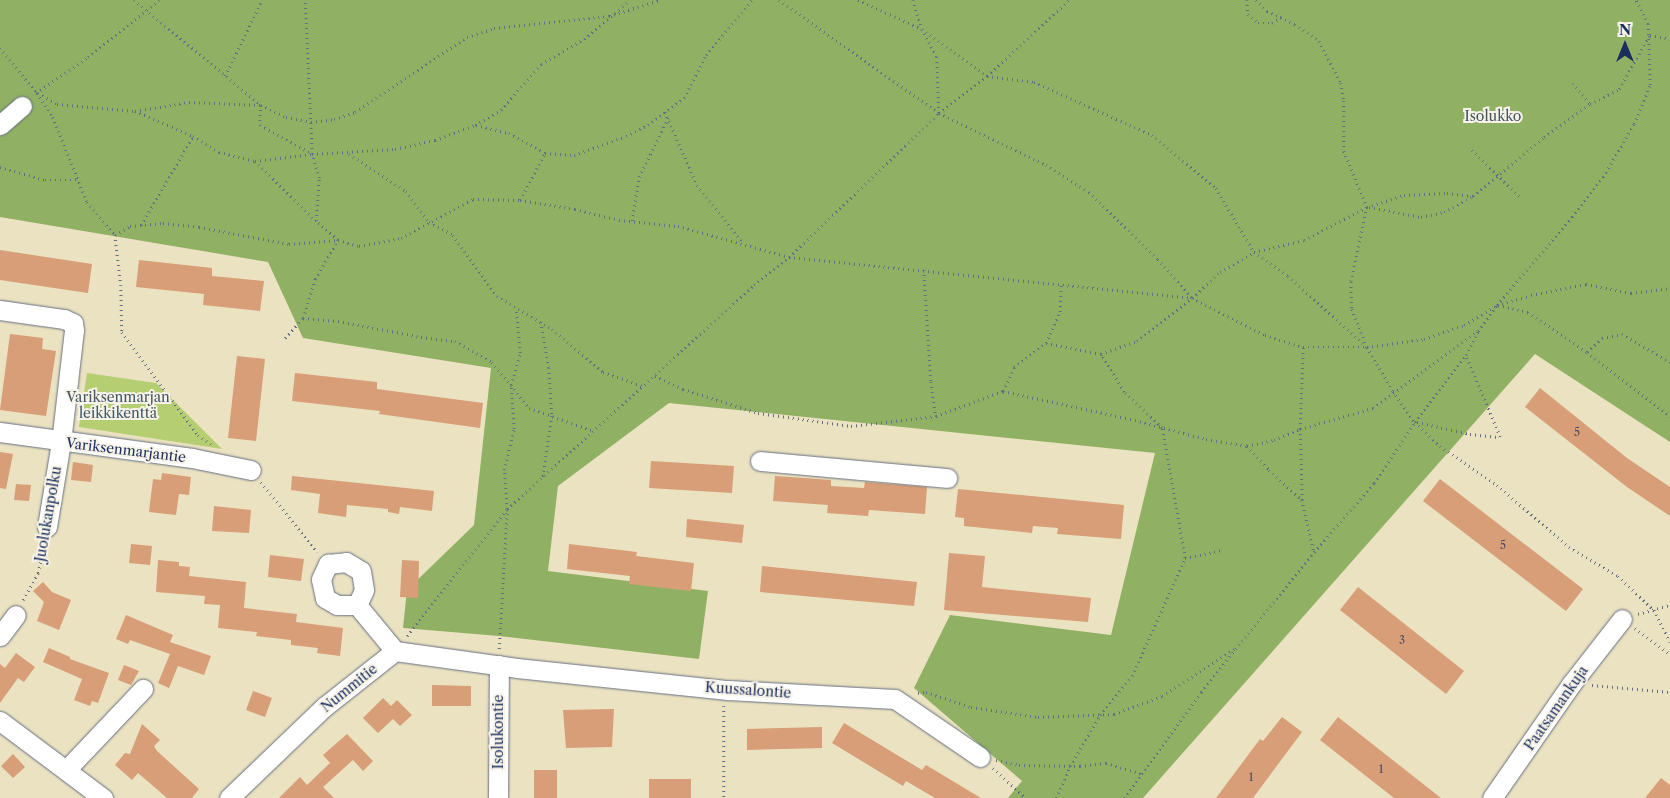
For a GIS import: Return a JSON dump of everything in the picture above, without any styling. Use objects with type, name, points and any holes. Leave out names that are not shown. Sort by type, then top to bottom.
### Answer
[{"type":"street","points":[[0,125],[22,106]]},
{"type":"street","name":"Juolukanpolku","points":[[0,310],[64,319],[73,323],[74,330],[61,442],[47,527]]},
{"type":"street","name":"Variksenmarjantie","points":[[0,432],[61,442],[192,458],[251,470]]},
{"type":"street","points":[[760,461],[947,478]]},
{"type":"street","points":[[346,562],[361,571],[364,590],[357,605],[337,605],[325,598],[321,579],[328,564],[346,562]]},
{"type":"street","points":[[357,605],[395,651],[498,665]]},
{"type":"street","points":[[0,636],[16,615]]},
{"type":"street","name":"Paatsamankuja","points":[[1492,798],[1572,683],[1622,619]]},
{"type":"street","name":"Nummitie","points":[[229,798],[324,707],[395,651]]},
{"type":"street","name":"Kuussalontie","points":[[498,665],[723,689],[895,699]]},
{"type":"street","name":"Isolukontie","points":[[498,665],[498,798]]},
{"type":"street","points":[[66,770],[143,688]]},
{"type":"street","points":[[895,699],[980,757]]},
{"type":"street","points":[[0,722],[103,798]]},
{"type":"path","points":[[134,0],[261,105],[286,117],[312,122],[334,119],[355,112],[467,37],[494,28],[609,16],[660,0]]},
{"type":"path","points":[[22,106],[37,92],[88,57],[159,0]]},
{"type":"path","points":[[225,76],[262,0]]},
{"type":"path","points":[[305,0],[312,154],[319,178],[316,221]]},
{"type":"path","points":[[136,111],[193,136],[219,152],[255,161],[312,154],[403,148],[435,140],[474,125],[501,110],[541,64],[584,39],[630,0]]},
{"type":"path","points":[[474,125],[509,133],[545,153],[574,155],[626,136],[648,125],[684,98],[706,55],[752,0]]},
{"type":"path","points":[[779,0],[939,113],[1046,166],[1090,192],[1158,259],[1192,298]]},
{"type":"path","points":[[858,0],[922,29],[987,76],[1034,82],[1152,135],[1216,188],[1254,252],[1294,281],[1367,347]]},
{"type":"path","points":[[913,0],[922,29],[936,57],[939,113]]},
{"type":"path","points":[[395,651],[507,509],[754,285],[789,256],[939,113],[987,76],[1069,0]]},
{"type":"path","points":[[1247,0],[1248,14],[1258,24],[1272,24],[1281,17]]},
{"type":"path","points":[[1256,0],[1267,11],[1295,24],[1319,41],[1341,83],[1344,102],[1344,151],[1367,206],[1351,282],[1352,309],[1367,347],[1393,391],[1415,422],[1440,446],[1497,485],[1569,547],[1618,576],[1654,610],[1670,642]]},
{"type":"path","points":[[1124,798],[1236,648],[1314,552],[1374,483],[1415,422],[1466,356],[1478,331],[1497,305],[1572,217],[1603,177],[1634,124],[1650,85],[1650,35],[1648,24],[1636,0]]},
{"type":"path","points":[[1367,206],[1421,217],[1444,212],[1473,196],[1544,137],[1590,104],[1619,89],[1650,35]]},
{"type":"path","points":[[1650,35],[1670,39]]},
{"type":"path","points":[[0,48],[37,92],[53,117],[86,202],[115,235],[121,285],[122,332],[198,435],[213,445]]},
{"type":"path","points":[[1573,83],[1590,104]]},
{"type":"path","points":[[37,92],[57,104],[136,111],[189,102],[261,105]]},
{"type":"path","points":[[261,105],[260,125],[312,154]]},
{"type":"path","points":[[665,112],[697,185],[744,244]]},
{"type":"path","points":[[632,221],[639,178],[668,118]]},
{"type":"path","points":[[141,225],[193,136]]},
{"type":"path","points":[[1472,150],[1520,197]]},
{"type":"path","points":[[348,153],[406,191],[429,222],[453,235],[497,296],[552,329],[603,372],[644,386]]},
{"type":"path","points":[[520,200],[545,153]]},
{"type":"path","points":[[255,161],[338,240]]},
{"type":"path","points":[[0,167],[45,180],[77,180]]},
{"type":"path","points":[[1046,343],[1101,354],[1137,341],[1192,298],[1220,272],[1254,252],[1304,240],[1367,206],[1404,195],[1447,193],[1473,196]]},
{"type":"path","points":[[115,235],[130,226],[162,223],[198,227],[289,244],[338,240],[359,246],[401,238],[473,199],[520,200],[632,221],[678,226],[789,256],[1192,298],[1266,335],[1303,347],[1367,347],[1424,339],[1464,325],[1497,305],[1531,295],[1586,284],[1631,293],[1670,288]]},
{"type":"path","points":[[285,338],[303,318],[315,279],[338,240]]},
{"type":"path","points":[[924,270],[931,382],[936,416]]},
{"type":"path","points":[[1002,391],[1014,367],[1046,343],[1060,312],[1061,284]]},
{"type":"path","points":[[1497,305],[1528,312],[1587,352],[1670,416]]},
{"type":"path","points":[[498,665],[507,509],[504,470],[514,429],[511,385],[520,354],[516,309]]},
{"type":"path","points":[[303,318],[338,320],[421,337],[455,341],[492,362],[529,408],[594,431]]},
{"type":"path","points":[[541,322],[549,368],[552,416],[543,477]]},
{"type":"path","points":[[655,376],[683,389],[758,413],[851,426],[936,416],[1002,391],[1206,439],[1247,446],[1274,440],[1300,429],[1373,408],[1393,391],[1478,331]]},
{"type":"path","points":[[1587,352],[1602,338],[1622,334],[1670,362]]},
{"type":"path","points":[[1303,347],[1300,429],[1302,500],[1314,552]]},
{"type":"path","points":[[1056,798],[1070,766],[1100,714],[1132,676],[1185,558],[1162,428],[1124,392],[1101,354]]},
{"type":"path","points":[[1415,422],[1470,434],[1500,437],[1466,356]]},
{"type":"path","points":[[1666,413],[1670,410]]},
{"type":"path","points":[[1247,446],[1302,500]]},
{"type":"path","points":[[251,470],[328,564]]},
{"type":"path","name":"Juolukanpolku","points":[[16,615],[38,573],[47,527]]},
{"type":"path","points":[[1185,558],[1222,550]]},
{"type":"path","points":[[1622,619],[1670,605]]},
{"type":"path","points":[[1622,619],[1670,654]]},
{"type":"path","points":[[895,699],[926,692],[971,707],[1038,717],[1114,714],[1162,696],[1236,648]]},
{"type":"path","points":[[1572,683],[1670,692]]},
{"type":"path","points":[[723,689],[724,798]]},
{"type":"path","points":[[980,757],[1019,765],[1070,766],[1106,763],[1143,774]]},
{"type":"path","points":[[980,757],[1026,798]]},
{"type":"green space","name":"Isolukko","points":[[0,0],[1670,0],[1670,442],[1535,354],[1143,798],[1008,798],[1022,781],[914,688],[950,615],[1111,635],[1155,453],[669,403],[558,486],[548,571],[708,591],[699,659],[499,636],[403,628],[407,590],[474,525],[491,368],[303,338],[268,262],[0,217]]},
{"type":"green space","name":"Variksenmarjan leikkikenttä","points":[[87,373],[156,383],[222,449],[79,427]]},
{"type":"building","points":[[0,250],[92,264],[88,293],[0,280]]},
{"type":"building","points":[[139,260],[212,268],[212,276],[264,281],[260,311],[203,305],[204,294],[136,287]]},
{"type":"building","points":[[10,334],[43,338],[42,349],[56,351],[46,416],[0,410]]},
{"type":"building","points":[[237,356],[265,359],[256,441],[228,438]]},
{"type":"building","points":[[295,373],[377,382],[377,389],[483,403],[480,428],[379,414],[380,411],[292,401]]},
{"type":"building","points":[[1540,388],[1627,458],[1670,487],[1670,516],[1627,487],[1525,407]]},
{"type":"building","points":[[0,452],[13,454],[6,489],[0,488]]},
{"type":"building","points":[[651,461],[734,466],[732,493],[649,488]]},
{"type":"building","points":[[73,462],[93,465],[91,482],[71,480]]},
{"type":"building","points":[[162,473],[191,477],[189,495],[179,494],[176,515],[149,512],[153,479],[161,480]]},
{"type":"building","points":[[292,476],[434,491],[432,511],[400,507],[399,514],[388,512],[388,509],[347,505],[346,517],[318,513],[320,494],[291,490]]},
{"type":"building","points":[[775,476],[831,480],[831,486],[864,488],[865,482],[927,487],[925,514],[869,510],[868,516],[827,513],[828,505],[773,501]]},
{"type":"building","points":[[1440,479],[1583,589],[1566,611],[1423,501]]},
{"type":"building","points":[[16,484],[31,485],[29,501],[14,500]]},
{"type":"building","points":[[958,489],[1124,505],[1121,539],[1057,534],[1058,528],[1033,526],[1032,533],[964,526],[964,518],[955,517]]},
{"type":"building","points":[[214,506],[251,510],[249,533],[212,531]]},
{"type":"building","points":[[687,519],[744,525],[742,543],[686,537]]},
{"type":"building","points":[[131,544],[152,546],[150,565],[129,563]]},
{"type":"building","points":[[569,544],[637,552],[636,556],[694,563],[691,591],[629,584],[630,576],[567,569]]},
{"type":"building","points":[[949,553],[985,556],[982,587],[1091,598],[1088,622],[944,610]]},
{"type":"building","points":[[270,555],[304,559],[301,581],[268,577]]},
{"type":"building","points":[[158,560],[179,562],[179,566],[190,567],[189,576],[246,582],[244,608],[297,614],[296,622],[343,628],[340,656],[317,653],[318,648],[291,645],[291,640],[256,636],[257,632],[218,628],[220,605],[204,604],[205,596],[156,592]]},
{"type":"building","points":[[402,560],[419,561],[418,598],[400,597]]},
{"type":"building","points":[[762,566],[917,582],[914,606],[760,592]]},
{"type":"building","points":[[43,582],[52,592],[71,600],[59,630],[37,621],[44,602],[33,591]]},
{"type":"building","points":[[1358,587],[1464,671],[1446,694],[1340,610]]},
{"type":"building","points":[[126,615],[173,635],[170,642],[211,656],[204,675],[178,666],[169,688],[158,683],[170,654],[130,640],[128,644],[116,639]]},
{"type":"building","points":[[49,648],[70,657],[70,659],[109,673],[98,703],[92,701],[90,706],[74,700],[82,679],[43,662]]},
{"type":"building","points":[[16,653],[35,667],[24,682],[18,678],[0,703],[0,664],[5,668]]},
{"type":"building","points":[[124,665],[139,671],[131,685],[118,680]]},
{"type":"building","points":[[432,685],[471,686],[471,706],[432,706]]},
{"type":"building","points":[[253,691],[272,698],[265,717],[246,710]]},
{"type":"building","points":[[383,698],[391,706],[397,700],[412,715],[400,726],[393,719],[378,733],[363,718]]},
{"type":"building","points":[[614,709],[612,747],[566,748],[563,710]]},
{"type":"building","points":[[1282,717],[1302,732],[1253,798],[1216,798],[1260,739],[1263,741]]},
{"type":"building","points":[[1338,717],[1441,798],[1394,798],[1320,740]]},
{"type":"building","points":[[844,723],[922,770],[926,765],[981,798],[935,798],[906,781],[903,786],[832,743]]},
{"type":"building","points":[[142,724],[160,740],[154,746],[157,751],[199,789],[192,798],[167,798],[138,773],[132,780],[115,765],[125,753],[130,754]]},
{"type":"building","points":[[822,727],[822,748],[747,750],[747,729]]},
{"type":"building","points":[[347,734],[373,761],[363,771],[353,760],[323,787],[334,798],[279,798],[300,777],[307,785],[330,763],[323,755]]},
{"type":"building","points":[[13,754],[25,767],[13,778],[1,766]]},
{"type":"building","points":[[534,770],[557,770],[557,798],[534,798]]},
{"type":"building","points":[[1661,778],[1670,785],[1670,798],[1645,798]]},
{"type":"building","points":[[649,779],[691,779],[691,798],[649,798]]}]
